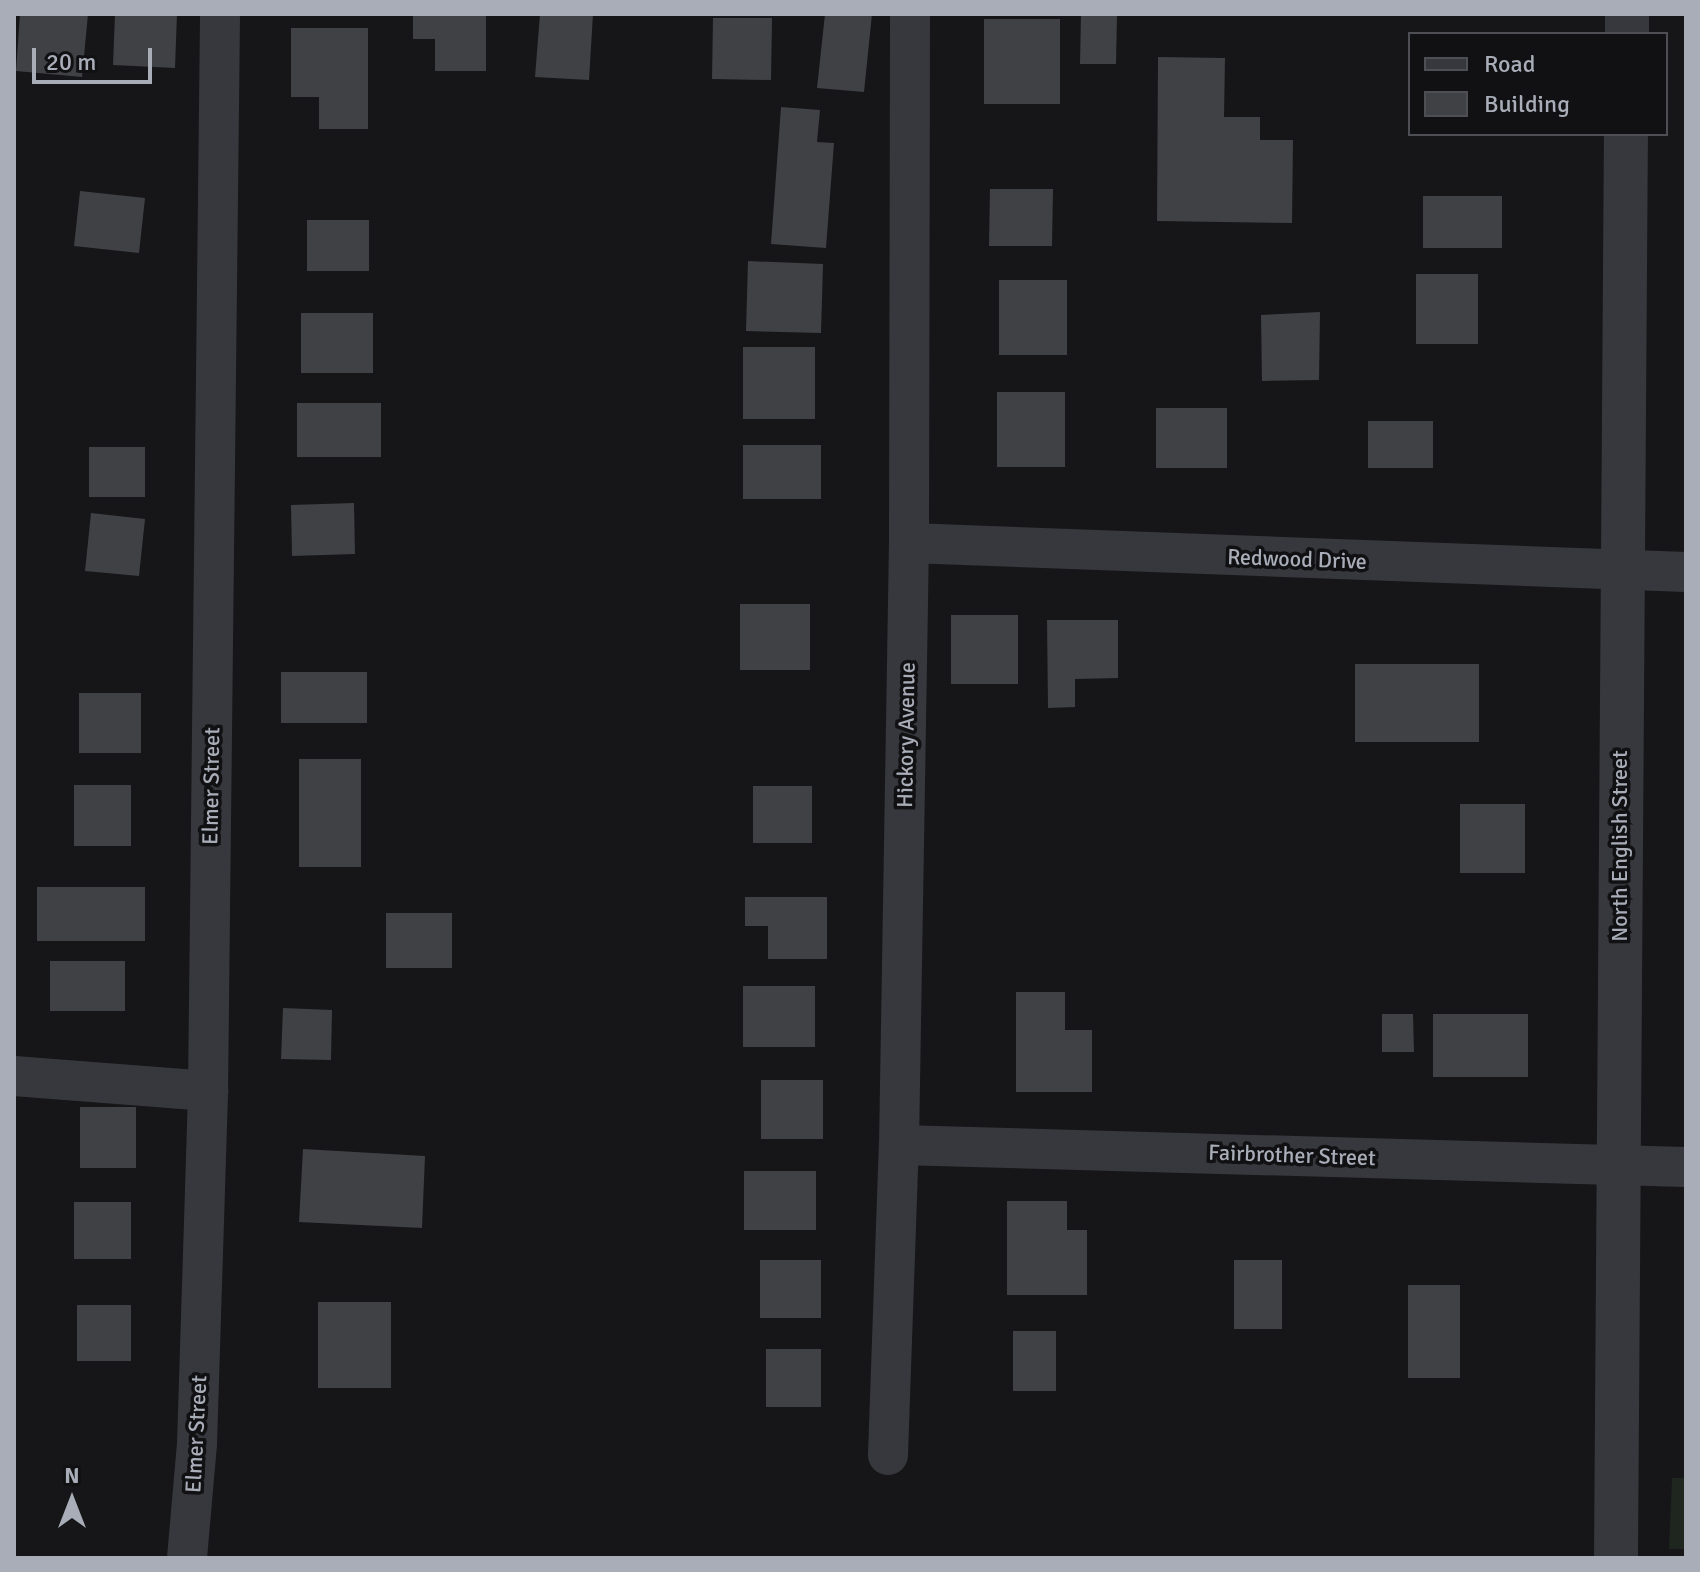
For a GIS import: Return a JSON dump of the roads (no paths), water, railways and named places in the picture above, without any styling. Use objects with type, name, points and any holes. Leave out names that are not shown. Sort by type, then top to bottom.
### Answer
[{"type":"street","name":"Elmer Street","points":[[187,1558],[197,1444],[208,1091],[220,14]]},
{"type":"street","name":"Hickory Avenue","points":[[888,1455],[899,1145],[909,543],[910,14]]},
{"type":"street","name":"North English Street","points":[[1616,1558],[1626,136]]},
{"type":"street","name":"Redwood Drive","points":[[909,543],[1309,561],[1686,572]]},
{"type":"street","points":[[14,1076],[208,1091]]},
{"type":"street","name":"Fairbrother Street","points":[[899,1145],[1686,1167]]}]
